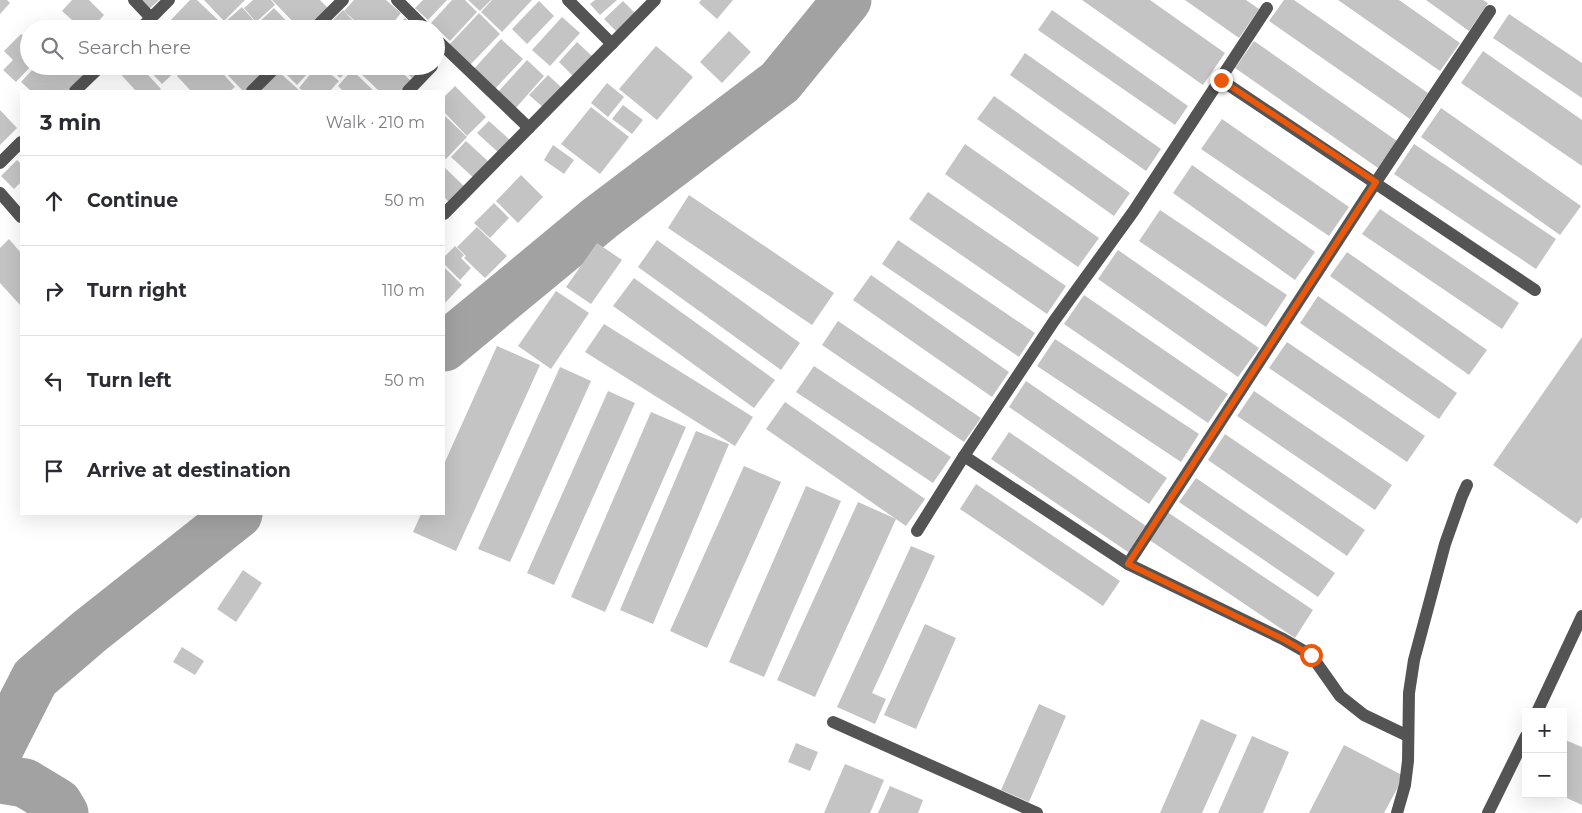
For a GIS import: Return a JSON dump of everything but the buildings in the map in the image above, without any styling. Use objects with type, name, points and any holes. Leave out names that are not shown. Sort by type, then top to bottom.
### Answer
[{"type":"street","points":[[134,0],[151,18],[169,0]]},
{"type":"street","points":[[323,20],[343,0]]},
{"type":"street","points":[[397,0],[417,20]]},
{"type":"street","points":[[568,0],[612,44]]},
{"type":"street","points":[[445,213],[654,0]]},
{"type":"street","points":[[917,531],[964,456],[1054,321],[1133,212],[1268,8]]},
{"type":"street","points":[[1128,564],[1376,182],[1490,11]]},
{"type":"street","points":[[445,47],[529,128]]},
{"type":"street","points":[[445,53],[448,50]]},
{"type":"street","points":[[76,90],[92,75]]},
{"type":"street","points":[[253,90],[268,75]]},
{"type":"street","points":[[409,90],[423,75]]},
{"type":"street","points":[[1221,80],[1535,290]]},
{"type":"street","points":[[0,163],[20,143]]},
{"type":"street","points":[[0,193],[20,216]]},
{"type":"street","points":[[964,456],[1128,564],[1283,639],[1311,655],[1340,696],[1364,715],[1408,736]]},
{"type":"street","points":[[1397,813],[1405,785],[1408,761],[1409,693],[1414,660],[1445,544],[1462,496],[1468,485]]},
{"type":"street","points":[[1539,708],[1582,616]]},
{"type":"street","points":[[833,722],[1037,813]]},
{"type":"street","points":[[1488,813],[1522,744]]},
{"type":"waterway","points":[[445,346],[600,218],[780,82],[847,0]]},
{"type":"waterway","points":[[0,747],[35,678],[90,631],[237,515]]},
{"type":"waterway","points":[[0,779],[25,783],[58,803],[64,813]]},
{"type":"route","points":[[1221,80],[1376,182],[1128,564],[1283,639],[1311,655]]}]
